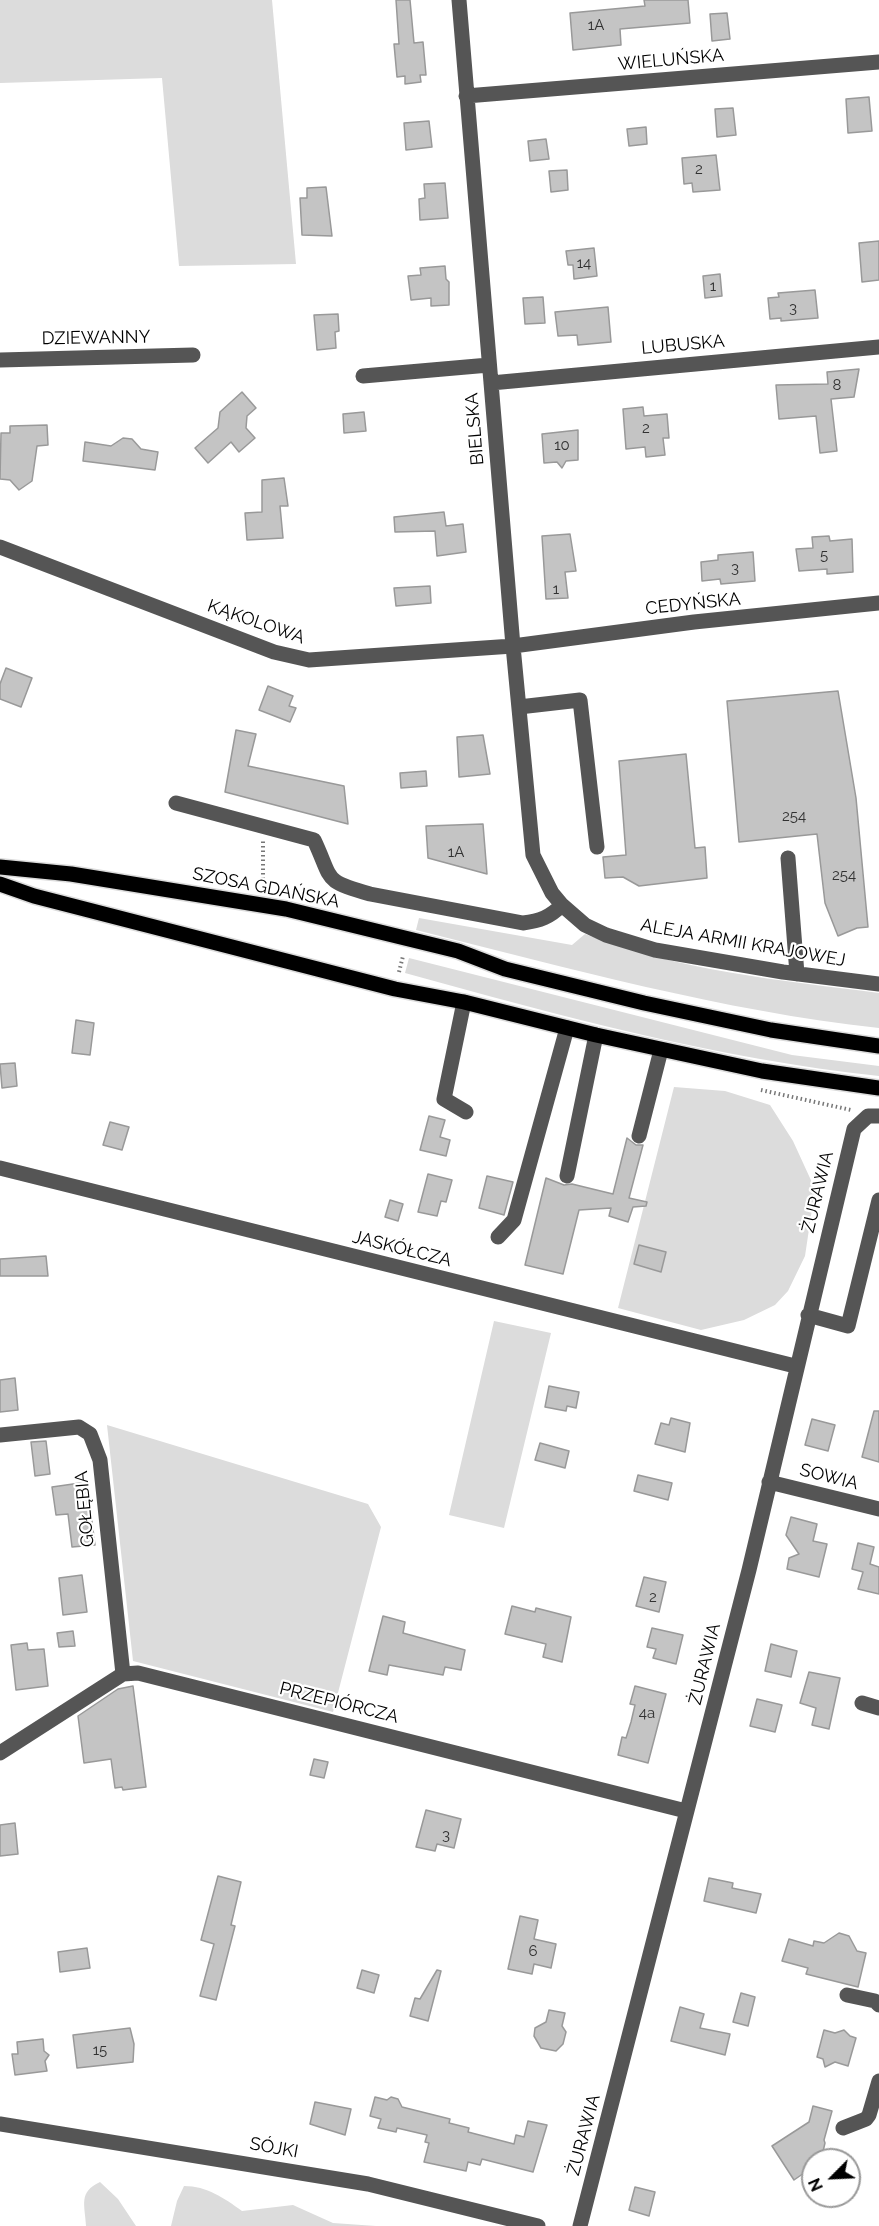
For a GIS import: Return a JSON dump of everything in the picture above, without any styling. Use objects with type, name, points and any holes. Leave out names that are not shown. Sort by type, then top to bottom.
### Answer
[{"type":"main road","name":"SZOSA GDAŃSKA","points":[[0,867],[71,874],[286,909],[458,951],[519,972],[704,1017],[771,1030],[879,1046]]},
{"type":"main road","points":[[0,884],[34,896],[395,989],[464,1002],[596,1035],[758,1070],[879,1088]]},
{"type":"street","name":"BIELSKA","points":[[459,0],[513,646],[533,855]]},
{"type":"street","name":"WIELUŃSKA","points":[[466,96],[879,62]]},
{"type":"street","name":"LUBUSKA","points":[[491,383],[879,347]]},
{"type":"street","name":"DZIEWANNY","points":[[0,360],[193,356]]},
{"type":"street","points":[[363,376],[489,365]]},
{"type":"street","name":"KĄKOLOWA","points":[[0,547],[291,658],[309,660],[513,646]]},
{"type":"street","name":"CEDYŃSKA","points":[[513,646],[694,622],[879,603]]},
{"type":"street","points":[[519,707],[580,700],[597,847]]},
{"type":"street","points":[[176,803],[314,840],[326,873],[348,888],[370,894],[524,923],[539,922],[553,914],[562,905]]},
{"type":"street","name":"ALEJA ARMII KRAJOWEJ","points":[[533,855],[552,893],[562,905],[588,926],[623,941],[655,950],[798,974],[879,984]]},
{"type":"street","points":[[788,858],[798,974]]},
{"type":"street","points":[[464,1002],[444,1099],[466,1112]]},
{"type":"street","points":[[498,1238],[514,1220],[567,1028]]},
{"type":"street","points":[[567,1176],[596,1035]]},
{"type":"street","points":[[639,1136],[661,1050]]},
{"type":"street","name":"ŻURAWIA","points":[[580,2226],[770,1482],[795,1366],[854,1129],[874,1116]]},
{"type":"street","name":"JASKÓŁCZA","points":[[0,1168],[769,1362],[795,1366]]},
{"type":"street","points":[[808,1315],[848,1326],[879,1200]]},
{"type":"street","name":"GOŁĘBIA","points":[[0,1435],[79,1426],[90,1434],[100,1460],[123,1674]]},
{"type":"street","name":"SOWIA","points":[[770,1482],[879,1509]]},
{"type":"street","name":"PRZEPIÓRCZA","points":[[123,1674],[138,1673],[686,1811]]},
{"type":"street","points":[[0,1754],[123,1674]]},
{"type":"street","points":[[862,1703],[879,1708]]},
{"type":"street","points":[[847,1995],[874,2001],[879,2006]]},
{"type":"street","points":[[843,2128],[866,2119],[870,2115],[879,2080]]},
{"type":"street","name":"SÓJKI","points":[[0,2124],[368,2184],[537,2226]]},
{"type":"path","points":[[263,879],[265,827]]},
{"type":"path","points":[[399,972],[403,956]]},
{"type":"path","points":[[758,1070],[754,1088],[874,1116]]},
{"type":"shaded area","points":[[0,0],[272,0],[296,264],[179,266],[162,78],[0,83]]},
{"type":"shaded area","points":[[419,918],[572,945],[585,934],[621,947],[693,966],[879,993],[879,1028],[762,1011],[646,987],[416,930]]},
{"type":"shaded area","points":[[409,958],[792,1055],[879,1066],[879,1076],[759,1059],[581,1020],[405,973]]},
{"type":"shaded area","points":[[674,1087],[725,1091],[770,1105],[793,1141],[815,1189],[805,1256],[788,1291],[775,1305],[744,1320],[701,1330],[618,1308]]},
{"type":"shaded area","points":[[494,1321],[551,1333],[504,1528],[449,1515]]},
{"type":"shaded area","points":[[107,1425],[368,1504],[381,1527],[333,1712],[133,1661]]},
{"type":"shaded area","points":[[100,2182],[118,2199],[136,2226],[86,2226],[84,2200],[88,2190]]},
{"type":"shaded area","points":[[184,2186],[208,2190],[242,2211],[293,2205],[333,2223],[376,2226],[171,2226],[177,2201]]},
{"type":"building","points":[[396,0],[410,0],[414,43],[423,42],[426,75],[420,75],[421,82],[405,84],[405,76],[397,77],[394,44],[399,44]]},
{"type":"building","points":[[644,0],[688,0],[690,23],[620,29],[621,45],[573,50],[570,13],[645,6]]},
{"type":"building","points":[[727,13],[730,39],[712,41],[710,14]]},
{"type":"building","points":[[869,97],[872,131],[848,133],[846,99]]},
{"type":"building","points":[[733,108],[736,135],[717,137],[715,109]]},
{"type":"building","points":[[429,121],[432,147],[406,150],[404,123]]},
{"type":"building","points":[[646,127],[647,144],[629,146],[627,129]]},
{"type":"building","points":[[546,139],[549,159],[530,161],[528,141]]},
{"type":"building","points":[[716,155],[720,190],[693,192],[692,183],[684,184],[682,158]]},
{"type":"building","points":[[567,170],[568,190],[551,192],[549,171]]},
{"type":"building","points":[[445,183],[448,218],[420,220],[419,199],[425,198],[424,184]]},
{"type":"building","points":[[326,187],[332,236],[302,235],[300,198],[307,198],[307,188]]},
{"type":"building","points":[[879,241],[879,280],[862,282],[859,243]]},
{"type":"building","points":[[594,248],[597,276],[574,279],[573,265],[568,265],[566,251]]},
{"type":"building","points":[[445,266],[446,279],[449,282],[449,305],[431,306],[431,298],[411,300],[408,276],[421,275],[420,268]]},
{"type":"building","points":[[720,274],[722,296],[705,298],[703,276]]},
{"type":"building","points":[[815,290],[818,318],[781,321],[781,318],[770,319],[768,298],[779,297],[778,293]]},
{"type":"building","points":[[543,297],[545,323],[525,324],[523,298]]},
{"type":"building","points":[[608,307],[611,342],[578,345],[577,335],[558,336],[555,312]]},
{"type":"building","points":[[338,314],[339,331],[335,332],[336,348],[317,350],[314,315]]},
{"type":"building","points":[[859,369],[854,397],[831,399],[837,451],[820,453],[816,416],[779,419],[776,385],[828,384],[827,372]]},
{"type":"building","points":[[242,392],[256,408],[247,416],[246,428],[255,438],[239,452],[231,442],[208,463],[195,448],[218,428],[220,412]]},
{"type":"building","points":[[643,407],[644,416],[667,414],[669,438],[663,438],[665,455],[646,457],[645,447],[626,449],[623,409]]},
{"type":"building","points":[[364,412],[366,431],[344,433],[343,414]]},
{"type":"building","points":[[47,425],[48,445],[37,446],[32,481],[19,490],[10,480],[0,479],[1,433],[10,433],[10,426]]},
{"type":"building","points":[[578,430],[578,460],[566,461],[562,468],[557,462],[544,463],[542,434]]},
{"type":"building","points":[[123,438],[132,439],[141,449],[158,452],[155,470],[83,461],[85,442],[111,446]]},
{"type":"building","points":[[284,478],[288,506],[280,506],[283,538],[247,540],[245,513],[262,512],[262,480]]},
{"type":"building","points":[[444,512],[446,526],[463,524],[466,552],[437,556],[435,531],[395,532],[394,517]]},
{"type":"building","points":[[570,534],[576,571],[565,572],[568,598],[546,599],[542,536]]},
{"type":"building","points":[[829,536],[830,541],[852,539],[853,572],[827,574],[827,569],[799,571],[796,549],[813,548],[812,537]]},
{"type":"building","points":[[753,552],[755,581],[721,584],[720,579],[702,581],[701,562],[718,560],[718,555]]},
{"type":"building","points":[[430,586],[431,603],[396,606],[394,588]]},
{"type":"building","points":[[6,668],[32,678],[21,707],[0,699],[0,684]]},
{"type":"building","points":[[268,686],[293,696],[289,706],[296,708],[290,722],[259,710]]},
{"type":"building","points":[[838,691],[856,798],[868,927],[857,928],[838,936],[825,903],[817,834],[739,842],[727,701]]},
{"type":"building","points":[[236,730],[256,734],[248,766],[344,786],[348,824],[225,792]]},
{"type":"building","points":[[483,735],[490,774],[459,777],[457,737]]},
{"type":"building","points":[[686,754],[695,848],[705,847],[707,878],[639,886],[623,877],[605,878],[603,857],[626,855],[619,761]]},
{"type":"building","points":[[426,771],[427,786],[401,788],[400,773]]},
{"type":"building","points":[[483,824],[487,874],[428,858],[426,826]]},
{"type":"building","points":[[76,1020],[94,1023],[90,1055],[72,1053]]},
{"type":"building","points":[[15,1063],[17,1086],[2,1088],[0,1064]]},
{"type":"building","points":[[429,1116],[445,1120],[440,1137],[450,1140],[446,1156],[420,1150]]},
{"type":"building","points":[[110,1122],[129,1127],[122,1150],[103,1145]]},
{"type":"building","points":[[627,1138],[636,1145],[643,1145],[629,1198],[647,1202],[646,1206],[633,1207],[628,1222],[609,1216],[611,1208],[579,1210],[563,1274],[525,1265],[546,1178],[564,1185],[572,1184],[613,1194]]},
{"type":"building","points":[[428,1174],[452,1180],[446,1202],[441,1201],[437,1216],[418,1212]]},
{"type":"building","points":[[487,1176],[513,1182],[504,1215],[479,1208]]},
{"type":"building","points":[[390,1200],[403,1204],[398,1221],[385,1217]]},
{"type":"building","points":[[639,1245],[666,1252],[661,1272],[634,1264]]},
{"type":"building","points":[[46,1256],[48,1276],[0,1276],[0,1259]]},
{"type":"building","points":[[15,1378],[18,1410],[0,1412],[0,1380]]},
{"type":"building","points":[[549,1386],[579,1392],[576,1408],[567,1406],[566,1411],[545,1407]]},
{"type":"building","points":[[874,1411],[879,1411],[879,1462],[862,1457]]},
{"type":"building","points":[[671,1418],[690,1423],[685,1452],[655,1444],[661,1423],[669,1425]]},
{"type":"building","points":[[812,1419],[835,1425],[828,1451],[805,1445]]},
{"type":"building","points":[[46,1441],[50,1474],[35,1476],[31,1442]]},
{"type":"building","points":[[540,1443],[569,1451],[565,1468],[535,1460]]},
{"type":"building","points":[[638,1475],[672,1483],[668,1500],[634,1491]]},
{"type":"building","points":[[87,1482],[95,1545],[72,1547],[68,1514],[56,1515],[52,1487]]},
{"type":"building","points":[[791,1517],[817,1524],[813,1541],[827,1544],[819,1577],[787,1569],[789,1558],[799,1554],[786,1535]]},
{"type":"building","points":[[858,1543],[874,1547],[870,1564],[879,1567],[879,1594],[858,1589],[863,1572],[852,1569]]},
{"type":"building","points":[[82,1575],[87,1612],[63,1615],[59,1578]]},
{"type":"building","points":[[644,1577],[666,1582],[659,1612],[636,1606]]},
{"type":"building","points":[[512,1606],[535,1612],[536,1608],[571,1617],[562,1662],[543,1657],[546,1644],[505,1634]]},
{"type":"building","points":[[383,1616],[405,1622],[403,1633],[465,1650],[461,1670],[445,1667],[443,1675],[389,1665],[387,1675],[369,1671]]},
{"type":"building","points":[[652,1628],[683,1635],[676,1664],[653,1658],[656,1649],[647,1647]]},
{"type":"building","points":[[73,1631],[75,1646],[59,1647],[57,1633]]},
{"type":"building","points":[[27,1643],[28,1650],[44,1649],[48,1686],[16,1690],[11,1645]]},
{"type":"building","points":[[771,1644],[797,1651],[791,1677],[765,1671]]},
{"type":"building","points":[[809,1672],[840,1678],[829,1729],[812,1725],[816,1708],[800,1703]]},
{"type":"building","points":[[133,1686],[146,1787],[123,1790],[122,1787],[115,1788],[111,1759],[84,1763],[78,1716],[118,1689]]},
{"type":"building","points":[[635,1686],[666,1694],[648,1763],[618,1755],[622,1737],[626,1738],[631,1722],[635,1705],[630,1704]]},
{"type":"building","points":[[757,1699],[782,1705],[775,1732],[750,1726]]},
{"type":"building","points":[[314,1759],[328,1762],[324,1778],[310,1775]]},
{"type":"building","points":[[426,1810],[461,1819],[454,1848],[437,1844],[435,1851],[416,1847]]},
{"type":"building","points":[[15,1823],[18,1854],[0,1856],[0,1825]]},
{"type":"building","points":[[218,1876],[241,1882],[231,1925],[235,1926],[216,2000],[200,1996],[214,1944],[201,1940]]},
{"type":"building","points":[[709,1878],[733,1883],[732,1888],[761,1894],[756,1913],[704,1901]]},
{"type":"building","points":[[520,1916],[538,1920],[534,1939],[556,1944],[551,1968],[534,1964],[532,1974],[508,1969]]},
{"type":"building","points":[[839,1933],[849,1936],[857,1951],[866,1953],[858,1987],[806,1974],[808,1968],[782,1961],[789,1939],[813,1946],[814,1941],[824,1943]]},
{"type":"building","points":[[87,1948],[90,1968],[60,1972],[58,1952]]},
{"type":"building","points":[[362,1970],[379,1975],[374,1993],[357,1988]]},
{"type":"building","points":[[437,1970],[441,1971],[428,2021],[410,2016],[415,1998],[420,1999]]},
{"type":"building","points":[[741,1993],[755,1997],[748,2026],[733,2022]]},
{"type":"building","points":[[680,2007],[704,2014],[700,2028],[730,2034],[725,2055],[671,2041]]},
{"type":"building","points":[[549,2010],[565,2013],[562,2026],[566,2032],[563,2044],[556,2051],[541,2048],[534,2036],[535,2028],[546,2022]]},
{"type":"building","points":[[130,2028],[134,2044],[133,2062],[77,2068],[73,2035]]},
{"type":"building","points":[[824,2030],[835,2033],[844,2030],[856,2038],[848,2066],[835,2062],[825,2067],[823,2059],[817,2057]]},
{"type":"building","points":[[43,2039],[44,2051],[49,2055],[45,2061],[47,2071],[15,2075],[12,2054],[18,2054],[17,2042]]},
{"type":"building","points":[[375,2097],[387,2100],[391,2097],[398,2099],[402,2107],[450,2119],[449,2123],[469,2128],[468,2132],[514,2144],[516,2135],[524,2137],[528,2121],[547,2125],[533,2172],[482,2159],[480,2165],[468,2162],[466,2171],[424,2162],[429,2143],[425,2142],[427,2135],[397,2128],[396,2132],[378,2128],[381,2119],[370,2116]]},
{"type":"building","points":[[315,2102],[351,2109],[345,2135],[310,2124]]},
{"type":"building","points":[[813,2106],[832,2111],[824,2148],[801,2148],[801,2175],[794,2180],[772,2146],[809,2122]]},
{"type":"building","points":[[635,2187],[655,2192],[649,2216],[629,2210]]}]
